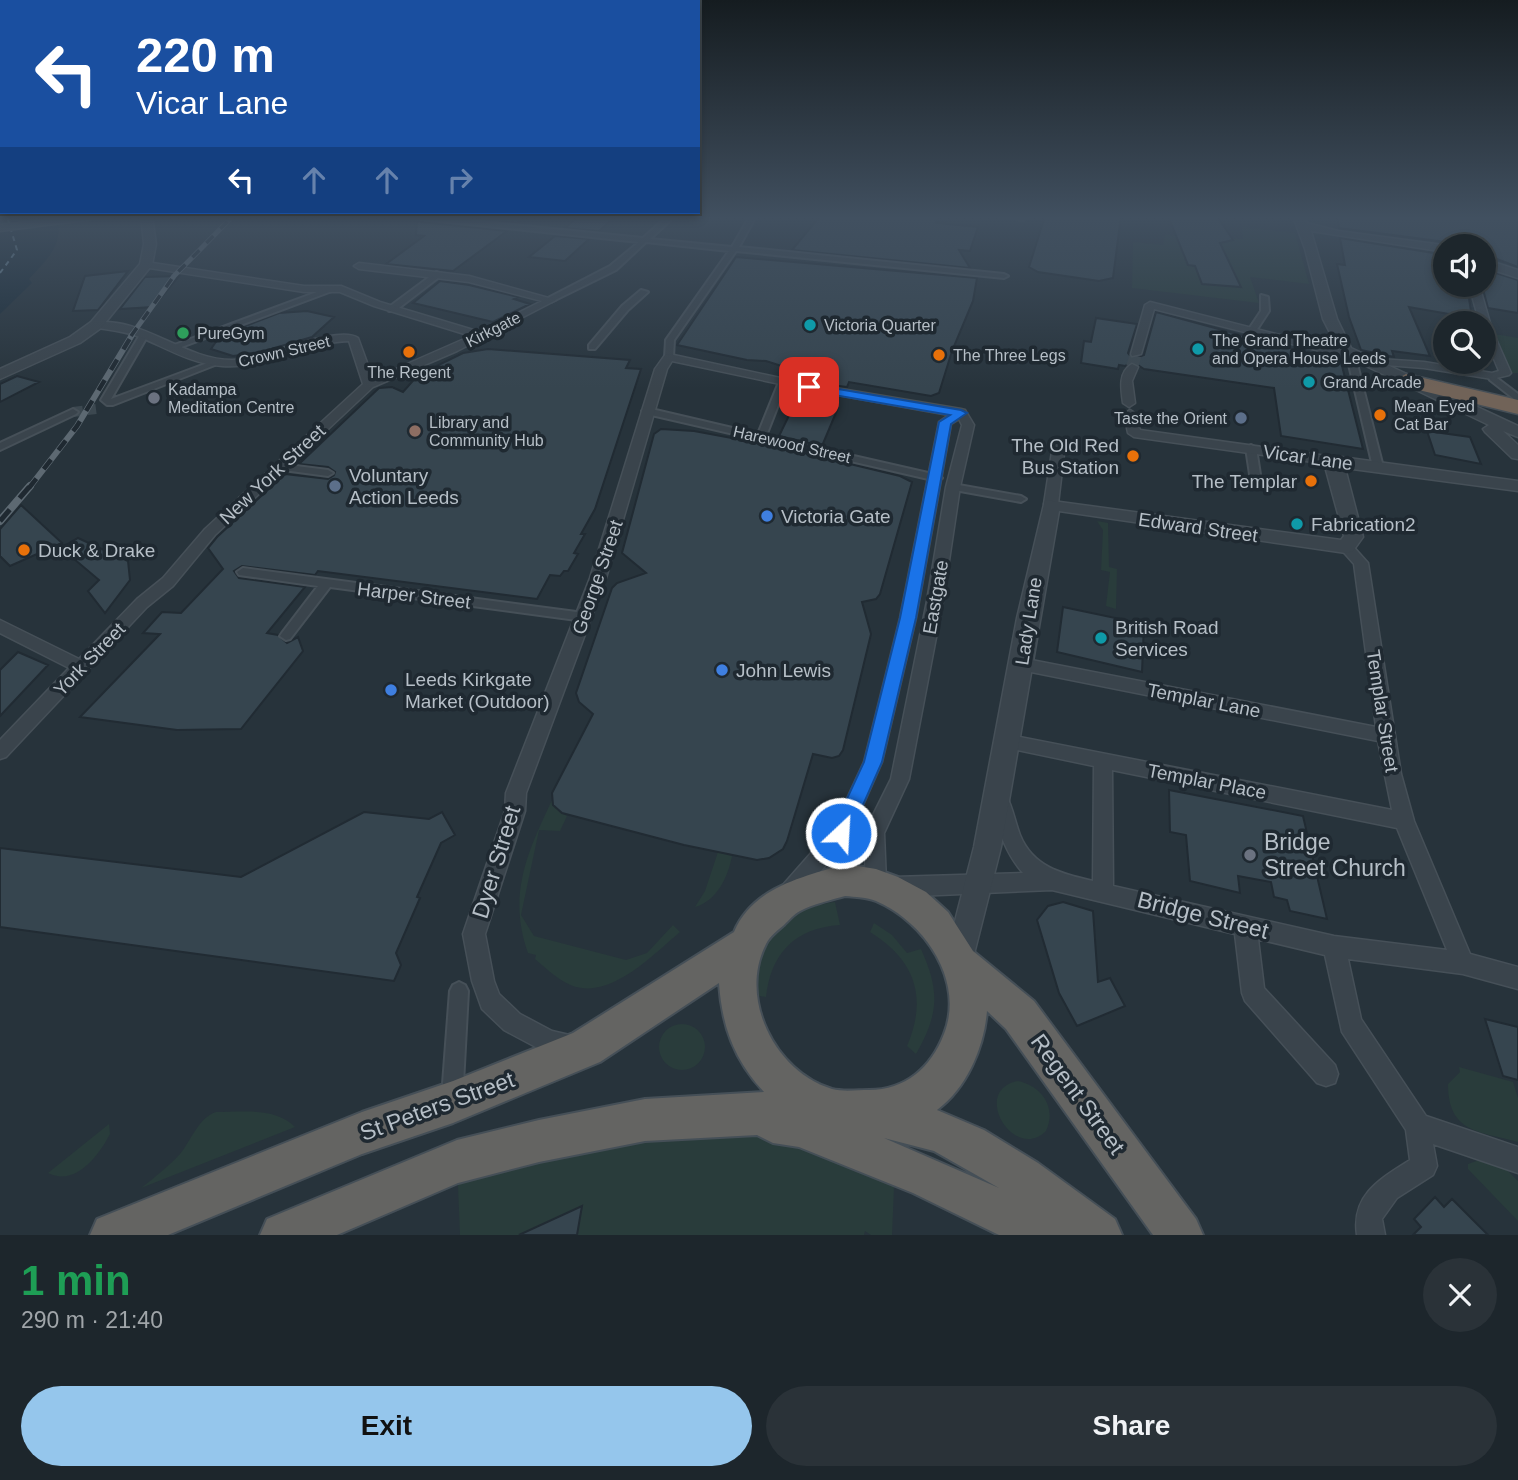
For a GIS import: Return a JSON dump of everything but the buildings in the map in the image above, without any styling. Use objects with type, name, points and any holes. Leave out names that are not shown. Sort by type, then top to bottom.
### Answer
[{"type":"highway","points":[[1416,385],[1518,407]]},
{"type":"highway","name":"Eastgate","points":[[845,880],[880,886],[913,902],[937,923],[961,962],[970,1009],[965,1039],[952,1066],[932,1089],[902,1107],[847,1112],[796,1095],[768,1072],[749,1043],[738,1012],[736,977],[745,945],[759,921],[785,897],[814,884],[845,880]]},
{"type":"highway","name":"St Peters Street","points":[[113,1235],[362,1133],[453,1102],[586,1048],[745,945]]},
{"type":"highway","name":"Regent Street","points":[[961,962],[1020,1015],[1180,1235]]},
{"type":"highway","points":[[283,1235],[457,1162],[539,1141],[645,1121],[847,1112],[906,1119],[997,1159],[1099,1235]]},
{"type":"highway","points":[[734,1116],[799,1126],[926,1175],[1048,1235]]},
{"type":"street","points":[[0,375],[75,340],[96,325],[139,274]]},
{"type":"street","points":[[206,274],[328,291]]},
{"type":"street","points":[[435,274],[498,284],[551,300]]},
{"type":"street","points":[[392,309],[439,274]]},
{"type":"street","name":"Kirkgate","points":[[369,385],[480,335],[602,274]]},
{"type":"street","points":[[716,274],[670,340],[668,357],[783,382],[961,413]]},
{"type":"street","points":[[981,274],[1004,276]]},
{"type":"street","points":[[1318,274],[1330,315],[1343,346],[1357,358],[1492,376],[1505,373],[1487,330],[1477,297]]},
{"type":"street","points":[[173,346],[328,291],[341,289],[392,309],[480,335]]},
{"type":"street","points":[[592,346],[625,308],[644,292]]},
{"type":"street","points":[[1253,329],[1265,311],[1264,297]]},
{"type":"street","points":[[1136,354],[1150,305],[1253,329],[1357,358],[1462,403],[1518,432]]},
{"type":"street","name":"Crown Street","points":[[96,325],[111,325],[144,335],[216,363],[249,362],[325,341],[353,338],[369,385]]},
{"type":"street","points":[[110,403],[106,400],[144,335]]},
{"type":"street","name":"George Street","points":[[538,741],[584,617],[619,512],[647,411],[661,369],[668,357]]},
{"type":"street","points":[[1357,358],[1378,467]]},
{"type":"street","points":[[96,408],[216,363]]},
{"type":"street","name":"Vicar Lane","points":[[1132,367],[1126,381],[1135,433],[1518,486]]},
{"type":"street","points":[[1493,378],[1518,399]]},
{"type":"street","points":[[761,437],[783,382]]},
{"type":"street","name":"New York Street","points":[[179,568],[206,537],[369,385]]},
{"type":"street","points":[[1416,385],[1518,444]]},
{"type":"street","name":"Harewood Street","points":[[647,411],[937,478]]},
{"type":"street","points":[[0,447],[73,412]]},
{"type":"street","name":"Eastgate","points":[[785,897],[841,833],[873,762],[908,618],[937,478],[945,422],[961,413],[968,425],[953,487],[936,601],[900,779],[874,833],[880,886]]},
{"type":"street","points":[[1491,429],[1518,454]]},
{"type":"street","name":"Lady Lane","points":[[961,962],[1009,742],[1031,596],[1051,504],[1059,445]]},
{"type":"street","points":[[1251,448],[1256,481]]},
{"type":"street","points":[[1341,462],[1335,470],[1354,537],[1346,547]]},
{"type":"street","points":[[280,467],[325,472]]},
{"type":"street","name":"Vicar Lane","points":[[1481,482],[1518,477]]},
{"type":"street","name":"Vicar Lane","points":[[1481,482],[1518,494]]},
{"type":"street","points":[[953,487],[1021,499]]},
{"type":"street","name":"Edward Street","points":[[1051,504],[1346,547]]},
{"type":"street","name":"Templar Street","points":[[1346,547],[1361,564],[1363,573],[1387,736],[1405,821],[1462,963]]},
{"type":"street","name":"York Street","points":[[0,752],[142,603],[179,568]]},
{"type":"street","name":"Harper Street","points":[[243,572],[584,617]]},
{"type":"street","points":[[286,636],[327,583]]},
{"type":"street","points":[[0,626],[81,667]]},
{"type":"street","name":"Templar Lane","points":[[1021,664],[1387,736]]},
{"type":"street","name":"Dyer Street","points":[[538,741],[516,793],[515,811],[503,838],[474,934],[489,1001],[512,1022],[549,1042],[586,1048]]},
{"type":"street","name":"Templar Place","points":[[1009,742],[1405,821]]},
{"type":"street","points":[[1102,891],[1103,760]]},
{"type":"street","name":"Lady Lane","points":[[998,797],[1020,859],[1033,871],[1052,881]]},
{"type":"street","name":"Bridge Street","points":[[880,886],[1052,881],[1335,947],[1462,963],[1518,978]]},
{"type":"street","points":[[1245,925],[1254,993],[1326,1074]]},
{"type":"street","points":[[1335,947],[1350,1024],[1418,1126],[1424,1166],[1388,1189],[1368,1216],[1371,1235]]},
{"type":"street","points":[[453,1084],[459,990]]},
{"type":"street","points":[[1418,1126],[1518,1160]]},
{"type":"green space","points":[[1132,274],[1198,274],[1202,284],[1241,287],[1238,282],[1216,274],[1306,274],[1309,284],[1250,277],[1259,303],[1132,288]]},
{"type":"green space","points":[[1496,334],[1518,338],[1518,373],[1505,373],[1496,350]]},
{"type":"green space","points":[[1097,521],[1108,523],[1109,567],[1117,569],[1116,609],[1106,606],[1110,572],[1101,570],[1103,530]]},
{"type":"green space","points":[[553,798],[560,812],[567,816],[560,831],[539,830],[521,915],[534,936],[626,960],[647,953],[673,925],[680,932],[632,972],[604,986],[576,987],[560,979],[535,959],[536,955],[528,953],[522,932],[520,911],[520,892],[523,873],[536,836]]},
{"type":"green space","points":[[718,852],[732,856],[728,872],[715,894],[695,907],[705,891]]},
{"type":"green space","points":[[835,902],[840,925],[810,931],[798,937],[788,946],[773,968],[766,997],[754,995],[759,957],[771,935],[800,912]]},
{"type":"green space","points":[[874,923],[892,935],[907,953],[921,949],[927,964],[934,990],[933,1014],[916,1054],[907,1046],[916,1011],[913,981],[898,955],[870,932]]},
{"type":"green space","points":[[682,1024],[698,1031],[705,1047],[698,1063],[682,1070],[666,1063],[659,1047],[666,1031]]},
{"type":"green space","points":[[1459,1067],[1513,1082],[1518,1098],[1518,1142],[1479,1132],[1460,1121],[1449,1100],[1448,1084],[1460,1072]]},
{"type":"green space","points":[[1018,1081],[1040,1093],[1048,1106],[1050,1114],[1046,1131],[1034,1138],[1021,1138],[1010,1132],[997,1109],[998,1097],[1004,1087]]},
{"type":"green space","points":[[216,1112],[268,1113],[295,1127],[141,1188],[175,1159],[204,1119]]},
{"type":"green space","points":[[692,1116],[895,1164],[892,1235],[871,1235],[865,1231],[864,1235],[577,1235],[582,1207],[519,1235],[460,1235],[457,1162]]},
{"type":"green space","points":[[109,1124],[110,1134],[100,1151],[85,1167],[68,1176],[48,1173]]},
{"type":"green space","points":[[1485,1158],[1505,1168],[1518,1181],[1518,1221],[1468,1169],[1468,1164]]},
{"type":"water","points":[[0,274],[34,274],[29,279],[32,283],[0,314]]},
{"type":"tunnel","points":[[1132,367],[1136,354]]},
{"type":"tunnel","points":[[73,412],[96,409]]},
{"type":"railway","points":[[131,336],[176,274]]},
{"type":"railway","points":[[29,488],[77,426],[132,335]]},
{"type":"railway","points":[[0,521],[30,486]]},
{"type":"place","name":"Victoria Quarter","points":[[810,325]]},
{"type":"place","name":"PureGym","points":[[183,333]]},
{"type":"place","name":"The Grand Theatre and Opera House Leeds","points":[[1198,349]]},
{"type":"place","name":"The Regent","points":[[409,352]]},
{"type":"place","name":"The Three Legs","points":[[939,355]]},
{"type":"place","name":"Grand Arcade","points":[[1309,382]]},
{"type":"place","name":"Kadampa Meditation Centre","points":[[154,398]]},
{"type":"place","name":"Mean Eyed Cat Bar","points":[[1380,415]]},
{"type":"place","name":"Taste the Orient","points":[[1241,418]]},
{"type":"place","name":"Library and Community Hub","points":[[415,431]]},
{"type":"place","name":"The Old Red Bus Station","points":[[1133,456]]},
{"type":"place","name":"The Templar","points":[[1311,481]]},
{"type":"place","name":"Voluntary Action Leeds","points":[[335,486]]},
{"type":"place","name":"Victoria Gate","points":[[767,516]]},
{"type":"place","name":"Fabrication2","points":[[1297,524]]},
{"type":"place","name":"Duck & Drake","points":[[24,550]]},
{"type":"place","name":"British Road Services","points":[[1101,638]]},
{"type":"place","name":"John Lewis","points":[[722,670]]},
{"type":"place","name":"Leeds Kirkgate Market (Outdoor)","points":[[391,690]]},
{"type":"place","name":"Bridge Street Church","points":[[1250,855]]},
{"type":"route","points":[[809,387],[931,410],[961,413],[945,422],[937,478],[908,618],[873,762],[841,833]]}]
